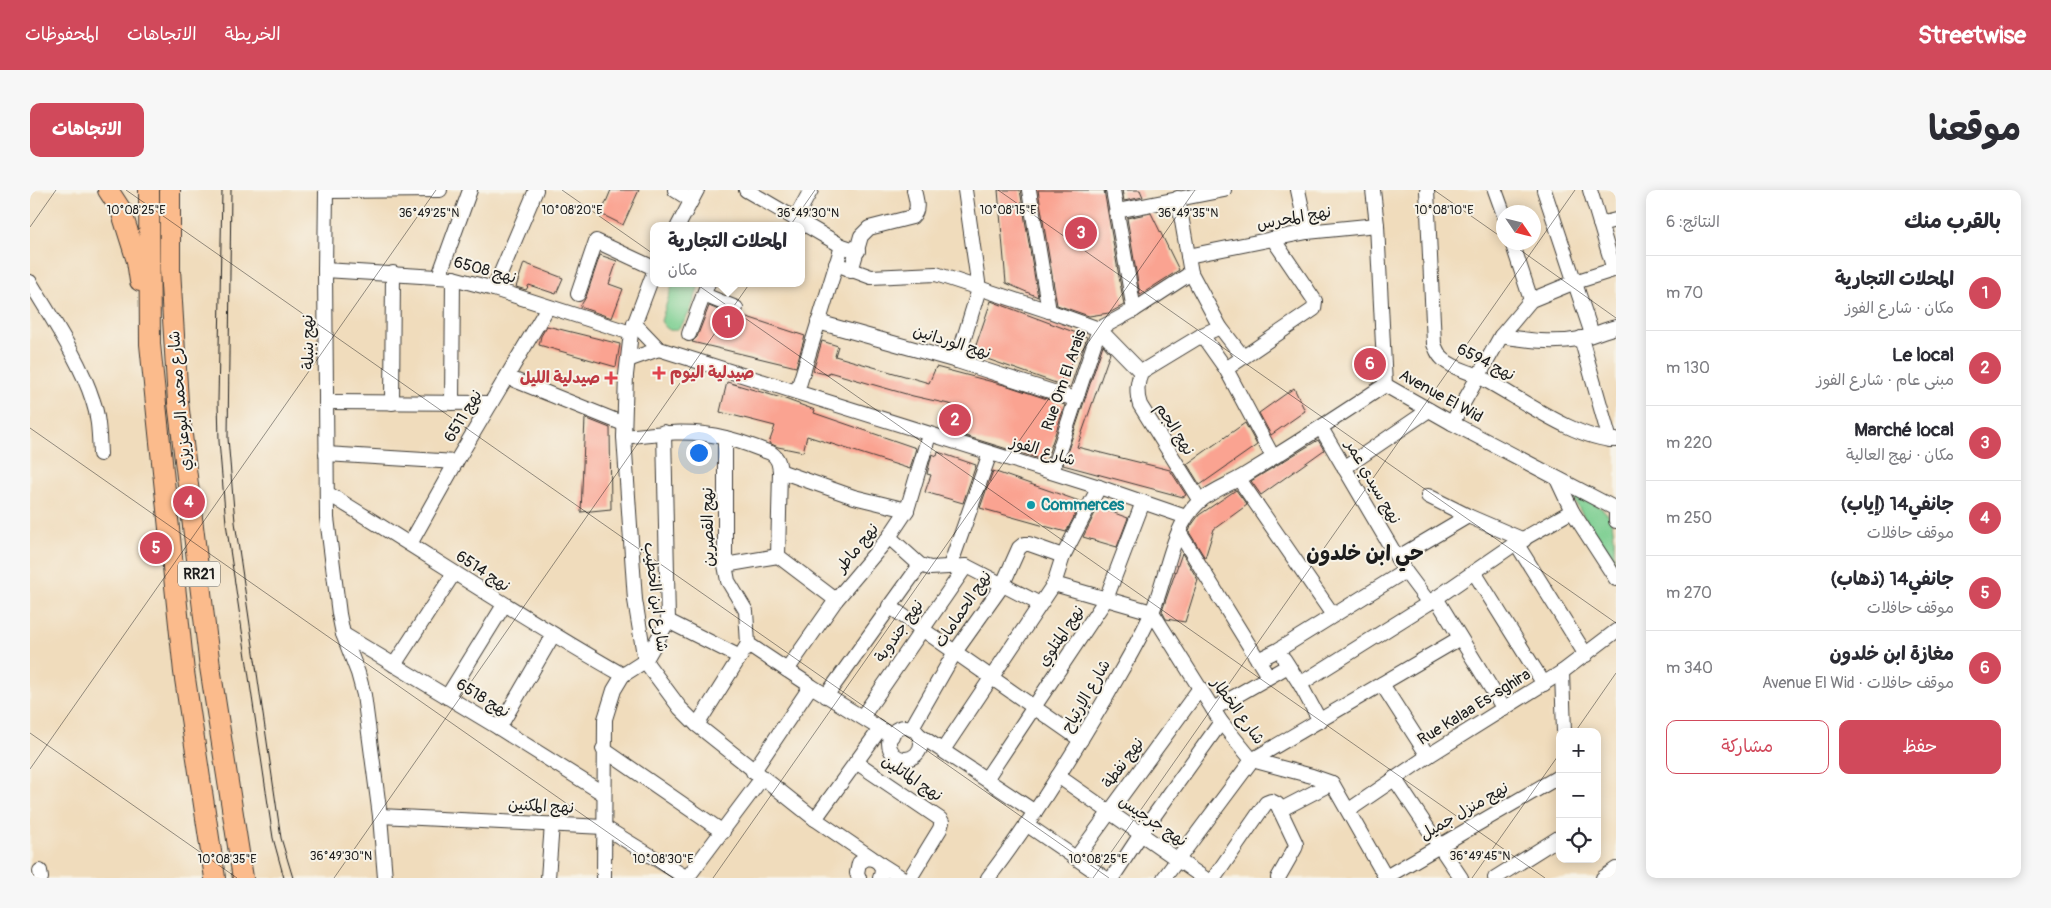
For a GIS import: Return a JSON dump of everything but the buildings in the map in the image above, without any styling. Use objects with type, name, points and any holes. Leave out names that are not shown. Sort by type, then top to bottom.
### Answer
[{"type":"highway","points":[[108,190],[121,210],[137,261],[150,344]]},
{"type":"highway","name":"شارع محمد البوعزيزي","points":[[149,190],[150,344],[184,672],[215,878]]},
{"type":"highway","name":"شارع محمد البوعزيزي","points":[[170,190],[170,269],[180,422],[210,666],[243,878]]},
{"type":"highway","points":[[170,269],[176,236],[180,190]]},
{"type":"street","points":[[326,191],[440,190]]},
{"type":"street","points":[[452,403],[446,277],[470,190]]},
{"type":"street","points":[[494,289],[536,190]]},
{"type":"street","points":[[675,190],[694,195],[680,222]]},
{"type":"street","points":[[746,190],[800,222]]},
{"type":"street","points":[[795,219],[811,190]]},
{"type":"street","points":[[851,271],[861,236],[869,228],[912,217],[915,214],[917,208],[914,190]]},
{"type":"street","points":[[957,361],[979,289],[966,190]]},
{"type":"street","points":[[1029,190],[1049,311]]},
{"type":"street","points":[[1113,190],[1134,310]]},
{"type":"street","points":[[1117,211],[1224,190]]},
{"type":"street","points":[[1298,190],[1307,232]]},
{"type":"street","name":"Avenue El Wid","points":[[1373,190],[1377,225],[1385,385],[1452,423],[1616,509],[1616,521]]},
{"type":"street","name":"نهج 6594","points":[[1427,190],[1434,344],[1438,354],[1445,361],[1478,376],[1571,427],[1613,440]]},
{"type":"street","points":[[1495,190],[1500,205]]},
{"type":"street","points":[[1544,190],[1575,282],[1586,336],[1613,440]]},
{"type":"street","points":[[1452,423],[1501,336],[1531,300],[1575,282],[1615,269],[1590,190]]},
{"type":"street","name":"نهج بنبلة","points":[[326,191],[324,270],[326,454],[332,567],[343,634],[364,695],[380,816],[385,878]]},
{"type":"street","points":[[1178,198],[1190,273],[1220,327],[1243,357]]},
{"type":"street","points":[[1600,224],[1616,220]]},
{"type":"street","points":[[805,225],[842,246],[858,251]]},
{"type":"street","name":"نهج المحرس","points":[[1188,256],[1307,232],[1377,225]]},
{"type":"street","points":[[1226,369],[1311,312],[1315,305],[1315,301],[1273,239]]},
{"type":"street","points":[[578,294],[596,241],[650,266]]},
{"type":"street","points":[[797,392],[842,246]]},
{"type":"street","points":[[1515,250],[1531,300]]},
{"type":"street","points":[[836,264],[871,277],[936,274],[1049,311],[1099,329],[1140,372],[1202,335],[1220,327]]},
{"type":"street","name":"نهج 6508","points":[[324,270],[446,277],[494,289],[548,307],[633,328]]},
{"type":"street","points":[[392,273],[392,403]]},
{"type":"street","name":"Rue Om El Arais","points":[[1052,472],[1099,329],[1134,310],[1190,273]]},
{"type":"street","points":[[30,282],[59,330],[93,400],[98,418],[100,454]]},
{"type":"street","name":"شارع ابن الخطيب","points":[[650,283],[633,328],[628,360],[624,431],[635,600],[646,661],[680,708],[696,726],[757,775],[846,840],[877,867],[901,878]]},
{"type":"street","points":[[689,334],[706,289],[736,308]]},
{"type":"street","name":"نهج 6511","points":[[410,544],[456,462],[548,307]]},
{"type":"street","name":"نهج الوردانين","points":[[818,322],[957,361],[1075,399]]},
{"type":"street","points":[[1501,336],[1534,342],[1586,336],[1616,327]]},
{"type":"street","name":"شارع الفوز","points":[[633,328],[660,349],[1099,487],[1186,517]]},
{"type":"street","points":[[1202,335],[1226,369],[1274,457]]},
{"type":"street","points":[[628,360],[660,349]]},
{"type":"street","name":"نهج الجم","points":[[1140,372],[1137,383],[1137,397],[1140,405],[1200,501]]},
{"type":"street","points":[[507,377],[624,431],[696,433],[725,438],[771,453],[779,462],[780,471],[778,556]]},
{"type":"street","points":[[1186,517],[1200,501],[1321,428],[1385,385]]},
{"type":"street","points":[[326,402],[491,403]]},
{"type":"street","points":[[1344,468],[1429,410]]},
{"type":"street","name":"نهج سيدي عمر","points":[[1321,428],[1405,571],[1433,601],[1460,638],[1504,709]]},
{"type":"street","points":[[604,878],[604,719],[614,690],[623,675],[646,661],[668,621],[664,432]]},
{"type":"street","name":"نهج ماطر","points":[[787,670],[836,600],[889,537],[907,510],[929,435]]},
{"type":"street","name":"نهج القصرين","points":[[725,438],[725,565],[728,581],[746,611],[748,644]]},
{"type":"street","points":[[950,566],[990,453]]},
{"type":"street","points":[[326,454],[456,462]]},
{"type":"street","points":[[780,471],[854,497],[907,510]]},
{"type":"street","points":[[1239,479],[1334,615]]},
{"type":"street","points":[[1557,479],[1572,511],[1616,579]]},
{"type":"street","points":[[943,750],[1054,584],[1063,556],[1099,487]]},
{"type":"street","name":"نهج 6514","points":[[327,493],[504,605],[623,675]]},
{"type":"street","points":[[1428,496],[1520,542],[1586,655]]},
{"type":"street","name":"نهج المتلوي","points":[[986,779],[1106,599],[1143,502]]},
{"type":"street","points":[[1300,684],[1433,601],[1520,542],[1572,511]]},
{"type":"street","points":[[1397,558],[1468,516]]},
{"type":"street","name":"شارع الإرتياح","points":[[991,874],[1035,812],[1081,740],[1152,612],[1179,532],[1186,517]]},
{"type":"street","points":[[1179,532],[1268,676]]},
{"type":"street","points":[[889,537],[920,565],[930,568],[966,566],[1040,604]]},
{"type":"street","name":"نهج الحمامات","points":[[915,732],[955,652],[1002,586],[1019,548],[1024,544],[1029,544],[1063,556]]},
{"type":"street","points":[[725,565],[778,556],[836,600]]},
{"type":"street","points":[[826,696],[920,565]]},
{"type":"street","name":"نهج جندوبة","points":[[862,717],[966,566]]},
{"type":"street","points":[[1258,660],[1278,650],[1405,571]]},
{"type":"street","points":[[1474,572],[1544,684]]},
{"type":"street","points":[[394,665],[454,573]]},
{"type":"street","points":[[1054,584],[1152,612]]},
{"type":"street","points":[[447,697],[504,605]]},
{"type":"street","points":[[889,606],[1035,706],[1081,740]]},
{"type":"street","name":"شارع الخطار","points":[[1152,612],[1221,722],[1252,760],[1332,783]]},
{"type":"street","points":[[668,621],[740,657]]},
{"type":"street","name":"Rue Kalaa Es-sghira","points":[[1348,810],[1428,756],[1562,672],[1616,631]]},
{"type":"street","name":"نهج 6518","points":[[343,634],[604,794]]},
{"type":"street","points":[[499,728],[553,635]]},
{"type":"street","points":[[1164,878],[1252,760],[1460,638]]},
{"type":"street","points":[[696,726],[748,644],[826,696],[886,732],[892,752],[900,758],[911,758],[919,751],[921,746],[915,732]]},
{"type":"street","points":[[1278,650],[1300,684],[1320,721]]},
{"type":"street","points":[[1213,710],[1288,666]]},
{"type":"street","points":[[1562,672],[1564,728]]},
{"type":"street","points":[[1382,684],[1428,756]]},
{"type":"street","points":[[687,878],[723,832],[811,686]]},
{"type":"street","name":"نهج نفطة","points":[[1076,858],[1200,688]]},
{"type":"street","points":[[1112,878],[1221,722]]},
{"type":"street","points":[[815,818],[856,762],[886,732],[898,730],[915,732],[1035,812]]},
{"type":"street","points":[[603,749],[723,832]]},
{"type":"street","name":"نهج الماتلين","points":[[856,762],[942,822],[940,829],[901,878]]},
{"type":"street","name":"نهج جرجيس","points":[[1058,776],[1178,858],[1204,878]]},
{"type":"street","points":[[1394,778],[1461,878]]},
{"type":"street","name":"نهج منزل جميل","points":[[1386,878],[1556,778]]},
{"type":"street","points":[[1280,810],[1332,783],[1386,878]]},
{"type":"street","points":[[1214,878],[1268,801],[1275,802],[1296,844],[1278,878]]},
{"type":"street","name":"نهج المكنين","points":[[380,816],[604,827],[687,878]]},
{"type":"street","points":[[548,878],[552,824]]},
{"type":"street","points":[[1026,824],[1105,878]]},
{"type":"street","points":[[846,840],[857,874]]},
{"type":"street","points":[[1495,878],[1556,840]]},
{"type":"street","points":[[857,874],[862,860],[877,867]]},
{"type":"street","points":[[1603,878],[1616,869]]},
{"type":"street","points":[[991,874],[1006,878]]},
{"type":"green space","points":[[672,287],[698,287],[686,319],[680,327],[674,330],[668,329],[661,321]]},
{"type":"green space","points":[[1568,490],[1596,505],[1609,516],[1614,533],[1614,568]]},
{"type":"tram line","points":[[222,190],[218,401],[219,441],[226,523],[273,838],[284,878]]},
{"type":"tram line","points":[[231,190],[228,438],[235,522],[281,838],[293,878]]},
{"type":"place","name":"Marché local","points":[[1081,233]]},
{"type":"place","name":"المحلات التجارية","points":[[728,322]]},
{"type":"place","name":"مغازة ابن خلدون","points":[[1370,364]]},
{"type":"place","name":"صيدلية اليوم","points":[[659,373]]},
{"type":"place","name":"صيدلية الليل","points":[[611,378]]},
{"type":"place","name":"Le local","points":[[955,420]]},
{"type":"place","name":"جانفي14 (إياب)","points":[[189,502]]},
{"type":"place","name":"Commerces","points":[[1031,505]]},
{"type":"place","name":"جانفي14 (ذهاب)","points":[[156,548]]},
{"type":"district","name":"حي ابن خلدون","points":[[1365,553]]}]
